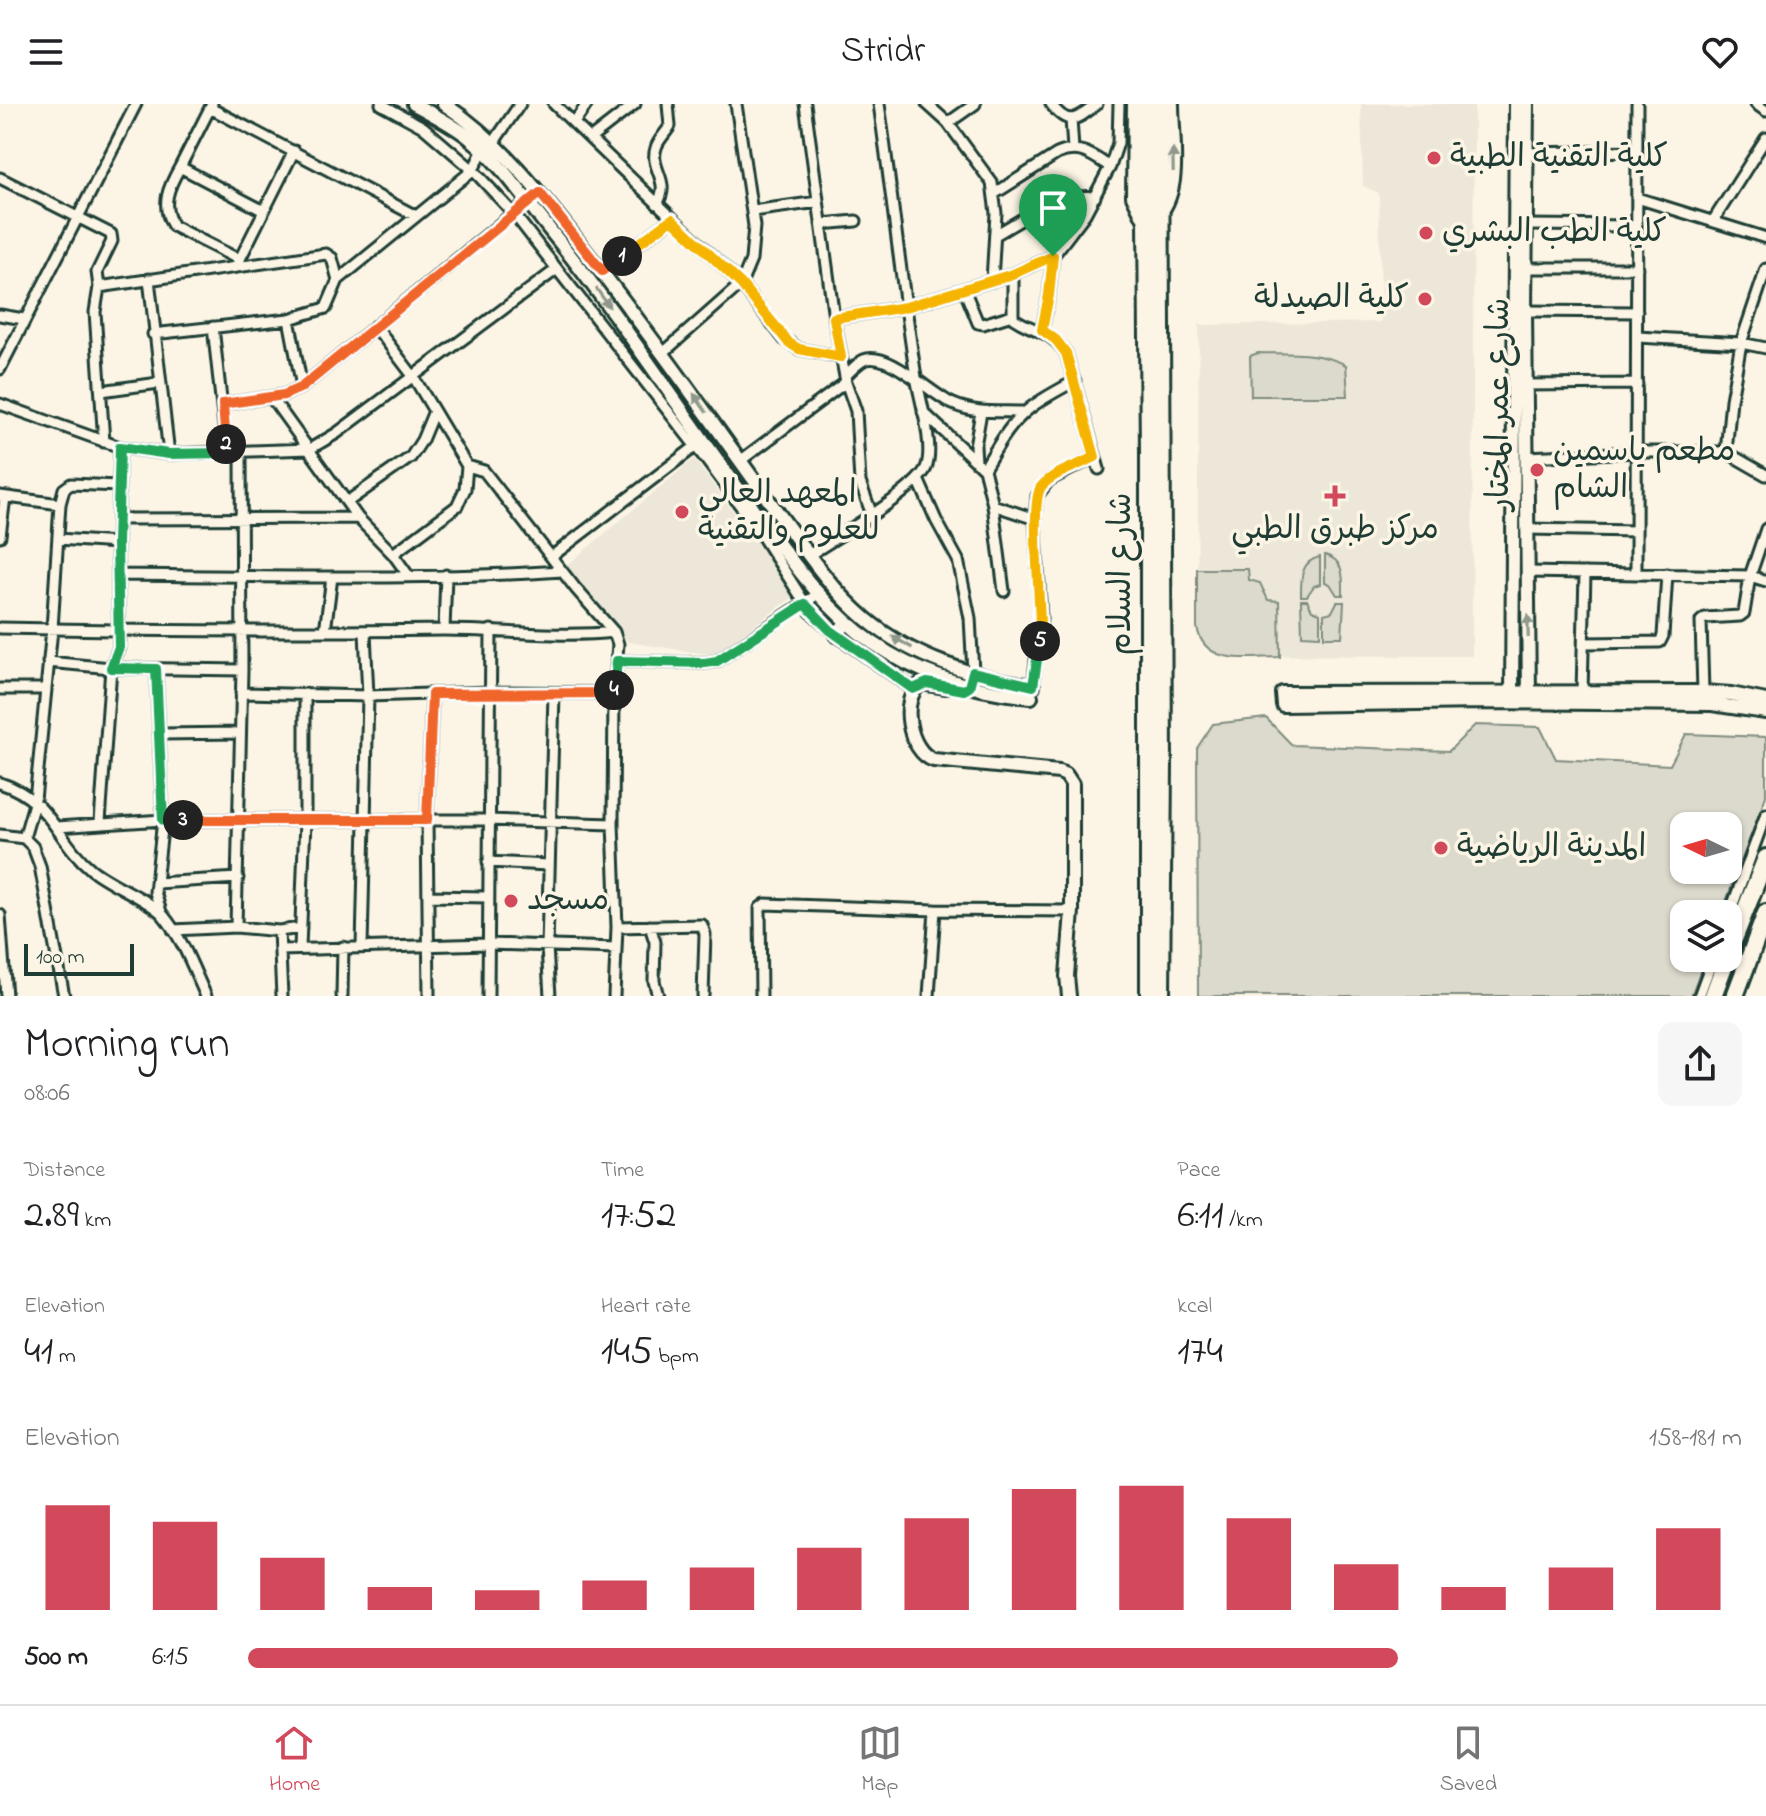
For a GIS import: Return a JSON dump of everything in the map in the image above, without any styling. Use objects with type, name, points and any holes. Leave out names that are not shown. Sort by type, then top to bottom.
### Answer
[{"type":"highway","name":"شارع السلام","points":[[1146,104],[1146,223],[1153,270],[1163,765],[1161,996]]},
{"type":"highway","name":"شارع السلام","points":[[1149,996],[1153,270],[1160,213],[1160,104]]},
{"type":"highway","points":[[1742,920],[1766,858]]},
{"type":"highway","points":[[1757,883],[1754,907],[1759,908],[1766,902]]},
{"type":"highway","points":[[1735,996],[1766,913]]},
{"type":"highway","points":[[1742,936],[1747,935],[1748,961]]},
{"type":"highway","points":[[1713,996],[1722,972]]},
{"type":"main road","points":[[414,104],[453,126],[483,150],[527,202],[585,273],[711,455],[818,594],[847,622],[891,654],[936,676],[969,687],[1032,691]]},
{"type":"main road","points":[[444,104],[494,142],[540,193],[602,271],[837,592],[876,626],[926,655],[1032,691]]},
{"type":"main road","points":[[1134,104],[1133,196],[1146,223]]},
{"type":"main road","points":[[1160,213],[1170,198],[1173,186],[1172,104]]},
{"type":"main road","name":"شارع عمر المختار","points":[[1512,697],[1516,104]]},
{"type":"main road","name":"شارع عمر المختار","points":[[1527,104],[1525,385],[1529,698]]},
{"type":"main road","points":[[711,455],[720,452],[725,440]]},
{"type":"main road","points":[[724,472],[729,462],[740,461]]},
{"type":"main road","points":[[836,635],[847,622]]},
{"type":"main road","points":[[969,687],[973,672]]},
{"type":"main road","points":[[969,687],[961,690],[927,683],[913,689],[909,701],[910,719],[919,750],[926,758],[1056,772],[1069,778],[1073,788],[1069,996]]},
{"type":"main road","points":[[1529,698],[1582,692],[1703,692],[1766,701]]},
{"type":"main road","points":[[1282,699],[1512,697],[1712,704],[1766,712]]},
{"type":"street","points":[[0,369],[136,104]]},
{"type":"street","points":[[381,104],[423,127],[473,170],[514,214],[696,446],[757,528],[805,604],[836,635],[913,689]]},
{"type":"street","points":[[494,142],[520,104]]},
{"type":"street","points":[[554,104],[741,284],[789,343],[799,349],[841,357]]},
{"type":"street","points":[[574,123],[587,104]]},
{"type":"street","points":[[591,138],[635,104]]},
{"type":"street","points":[[657,204],[664,190],[655,153],[670,126],[668,104]]},
{"type":"street","points":[[663,353],[741,284],[754,249],[752,211],[736,104]]},
{"type":"street","points":[[805,104],[834,318],[856,411],[861,487],[872,515]]},
{"type":"street","points":[[927,104],[948,123],[985,171],[994,194],[992,281]]},
{"type":"street","points":[[948,123],[975,104]]},
{"type":"street","points":[[1051,104],[1062,117],[1071,119],[1097,104]]},
{"type":"street","points":[[834,318],[906,307],[1013,274],[1053,256],[1068,240],[1110,167],[1118,143],[1119,104]]},
{"type":"street","points":[[1636,573],[1637,104]]},
{"type":"street","points":[[1756,104],[1766,111]]},
{"type":"street","points":[[809,555],[872,515],[918,479],[926,468],[929,455],[906,307],[882,105]]},
{"type":"street","points":[[238,263],[173,226],[169,220],[166,195],[211,106],[416,216]]},
{"type":"street","points":[[1071,119],[1073,149]]},
{"type":"street","points":[[1713,221],[1766,138]]},
{"type":"street","points":[[994,194],[1057,154],[1073,149],[1090,153],[1110,167]]},
{"type":"street","points":[[153,334],[289,319],[326,308],[338,280],[473,170],[483,150]]},
{"type":"street","points":[[238,263],[294,151]]},
{"type":"street","points":[[1527,153],[1637,151]]},
{"type":"street","points":[[180,167],[264,211]]},
{"type":"street","points":[[0,178],[113,238],[98,269],[95,312],[104,442]]},
{"type":"street","points":[[223,404],[292,393],[302,387],[540,193]]},
{"type":"street","points":[[995,235],[1054,203],[1077,195],[1095,197]]},
{"type":"street","points":[[1637,198],[1766,238]]},
{"type":"street","points":[[752,211],[818,202]]},
{"type":"street","points":[[602,271],[672,219]]},
{"type":"street","points":[[821,224],[856,221]]},
{"type":"street","points":[[1526,225],[1637,226]]},
{"type":"street","points":[[99,287],[238,263],[326,254],[332,258],[338,280]]},
{"type":"street","points":[[1042,330],[1053,256]]},
{"type":"street","points":[[1525,268],[1637,268]]},
{"type":"street","points":[[0,404],[120,447],[169,454],[310,449],[337,433],[557,269]]},
{"type":"street","points":[[1726,452],[1741,343],[1766,269]]},
{"type":"street","points":[[1013,274],[1012,315],[1017,321],[1042,330],[1056,340],[1066,353],[1099,469]]},
{"type":"street","points":[[149,279],[169,454]]},
{"type":"street","points":[[964,289],[978,323],[1012,315]]},
{"type":"street","points":[[1525,311],[1637,312]]},
{"type":"street","points":[[0,315],[24,319]]},
{"type":"street","points":[[289,319],[302,387]]},
{"type":"street","points":[[375,326],[413,376],[467,466],[463,497],[457,506],[393,554]]},
{"type":"street","points":[[213,327],[227,453]]},
{"type":"street","points":[[1638,337],[1741,343],[1766,348]]},
{"type":"street","points":[[740,461],[846,379],[868,358],[878,359],[916,378],[951,403],[981,412],[1022,412]]},
{"type":"street","points":[[980,466],[1022,412],[1075,381]]},
{"type":"street","points":[[101,391],[159,383]]},
{"type":"street","points":[[1525,385],[1637,384]]},
{"type":"street","points":[[271,397],[358,518],[393,554],[408,575]]},
{"type":"street","points":[[347,502],[411,457],[434,411]]},
{"type":"street","points":[[922,412],[980,466]]},
{"type":"street","points":[[981,412],[975,446],[993,505],[1004,591]]},
{"type":"street","points":[[551,557],[696,446]]},
{"type":"street","points":[[100,822],[111,668],[119,647],[117,543],[120,447]]},
{"type":"street","points":[[236,927],[242,670],[241,452]]},
{"type":"street","points":[[1526,457],[1726,452],[1766,475]]},
{"type":"street","points":[[1032,691],[1041,619],[1035,519],[1037,496],[1044,484],[1095,457]]},
{"type":"street","points":[[467,466],[484,471],[614,632],[618,644],[614,693],[613,824],[617,927],[614,996]]},
{"type":"street","points":[[918,479],[958,560],[970,618],[973,672]]},
{"type":"street","points":[[24,838],[35,800],[52,629],[60,504],[64,489],[67,485],[119,486]]},
{"type":"street","points":[[0,536],[3,496],[60,504]]},
{"type":"street","points":[[993,505],[1035,519]]},
{"type":"street","points":[[118,519],[358,518]]},
{"type":"street","points":[[1527,529],[1636,531]]},
{"type":"street","points":[[1703,692],[1701,621],[1742,615],[1750,576],[1766,529]]},
{"type":"street","points":[[58,539],[117,543]]},
{"type":"street","points":[[118,575],[332,577],[562,571]]},
{"type":"street","points":[[1527,572],[1750,576],[1766,581]]},
{"type":"street","points":[[1582,692],[1585,573]]},
{"type":"street","points":[[1584,643],[1660,642],[1667,574]]},
{"type":"street","points":[[444,630],[446,575]]},
{"type":"street","points":[[325,631],[332,577]]},
{"type":"street","points":[[617,661],[717,661],[818,594]]},
{"type":"street","points":[[0,628],[614,632]]},
{"type":"street","points":[[488,996],[487,820],[491,630]]},
{"type":"street","points":[[362,947],[368,696],[365,632]]},
{"type":"street","points":[[48,662],[111,668],[242,670]]},
{"type":"street","points":[[156,669],[163,820],[156,902],[180,939],[206,996]]},
{"type":"street","points":[[0,689],[46,689]]},
{"type":"street","points":[[241,693],[368,696],[490,692],[614,693]]},
{"type":"street","points":[[300,948],[305,821],[305,694]]},
{"type":"street","points":[[429,996],[427,820],[432,694]]},
{"type":"street","points":[[550,996],[548,865],[554,694]]},
{"type":"street","points":[[161,734],[239,733]]},
{"type":"street","points":[[0,783],[35,800],[89,868],[161,912]]},
{"type":"street","points":[[1735,900],[1766,814]]},
{"type":"street","points":[[57,827],[163,820],[487,820],[613,824]]},
{"type":"street","points":[[0,835],[24,838],[33,847],[40,866],[64,996]]},
{"type":"street","points":[[488,862],[548,865]]},
{"type":"street","points":[[156,883],[238,878]]},
{"type":"street","points":[[428,896],[488,897]]},
{"type":"street","points":[[761,996],[762,905],[1072,911]]},
{"type":"street","points":[[929,996],[935,910]]},
{"type":"street","points":[[0,915],[6,996]]},
{"type":"street","points":[[617,927],[696,924],[705,928],[703,996]]},
{"type":"street","points":[[650,926],[655,942],[654,975],[658,996]]},
{"type":"street","points":[[173,930],[236,927],[279,931],[301,928]]},
{"type":"street","points":[[279,931],[282,996]]},
{"type":"street","points":[[280,950],[488,944],[616,948]]},
{"type":"street","points":[[342,996],[343,947]]},
{"type":"street","points":[[1699,996],[1708,972]]},
{"type":"shaded area","name":"مركز طبرق الطبي","points":[[1361,104],[1474,104],[1472,656],[1217,655],[1202,643],[1197,627],[1199,325],[1381,322],[1379,193],[1363,186]]},
{"type":"shaded area","points":[[1258,353],[1314,355],[1346,365],[1348,396],[1251,396],[1250,356]]},
{"type":"shaded area","name":"المعهد العالي للعلوم والتقنية","points":[[694,459],[796,595],[713,655],[628,642],[567,565]]},
{"type":"shaded area","points":[[1325,555],[1332,557],[1339,565],[1343,576],[1343,595],[1337,595],[1325,582]]},
{"type":"shaded area","points":[[1320,557],[1320,584],[1314,586],[1307,596],[1301,596],[1305,567]]},
{"type":"shaded area","points":[[1197,569],[1248,569],[1249,580],[1260,583],[1268,600],[1279,601],[1280,657],[1230,657],[1209,649],[1201,640],[1197,627]]},
{"type":"shaded area","points":[[1301,600],[1307,600],[1312,610],[1320,613],[1320,636],[1302,635]]},
{"type":"shaded area","points":[[1337,602],[1344,602],[1342,637],[1324,637],[1324,614],[1332,612]]},
{"type":"shaded area","name":"المدينة الرياضية","points":[[1266,718],[1292,745],[1449,751],[1475,725],[1540,727],[1556,759],[1670,765],[1686,734],[1766,737],[1766,796],[1742,859],[1742,812],[1670,812],[1670,884],[1732,884],[1726,900],[1670,900],[1670,972],[1700,972],[1691,996],[1198,996],[1197,748],[1213,724]]},
{"type":"place","name":"كلية التقنية الطبية","points":[[1434,158]]},
{"type":"place","name":"كلية الطب البشري","points":[[1426,233]]},
{"type":"place","name":"كلية الصيدلة","points":[[1425,299]]},
{"type":"place","name":"مطعم ياسمين الشام","points":[[1537,470]]},
{"type":"place","name":"مركز طبرق الطبي","points":[[1335,496]]},
{"type":"place","name":"المعهد العالي للعلوم والتقنية","points":[[682,512]]},
{"type":"place","name":"المدينة الرياضية","points":[[1441,848]]},
{"type":"place","name":"مسجد","points":[[511,901]]},
{"type":"route","points":[[540,193],[602,271],[672,219],[741,284],[789,343],[799,349],[841,357],[834,318],[906,307],[1013,274],[1053,256],[1042,330],[1056,340],[1066,353],[1095,457],[1049,480],[1037,496],[1035,519],[1041,619],[1033,686],[973,672],[969,687],[964,690],[927,683],[913,689],[830,630],[805,604],[717,661],[617,661],[614,693],[432,694],[427,820],[163,820],[156,669],[111,668],[119,647],[117,543],[120,447],[169,454],[227,453],[223,404],[284,395],[302,387],[540,193]]}]
